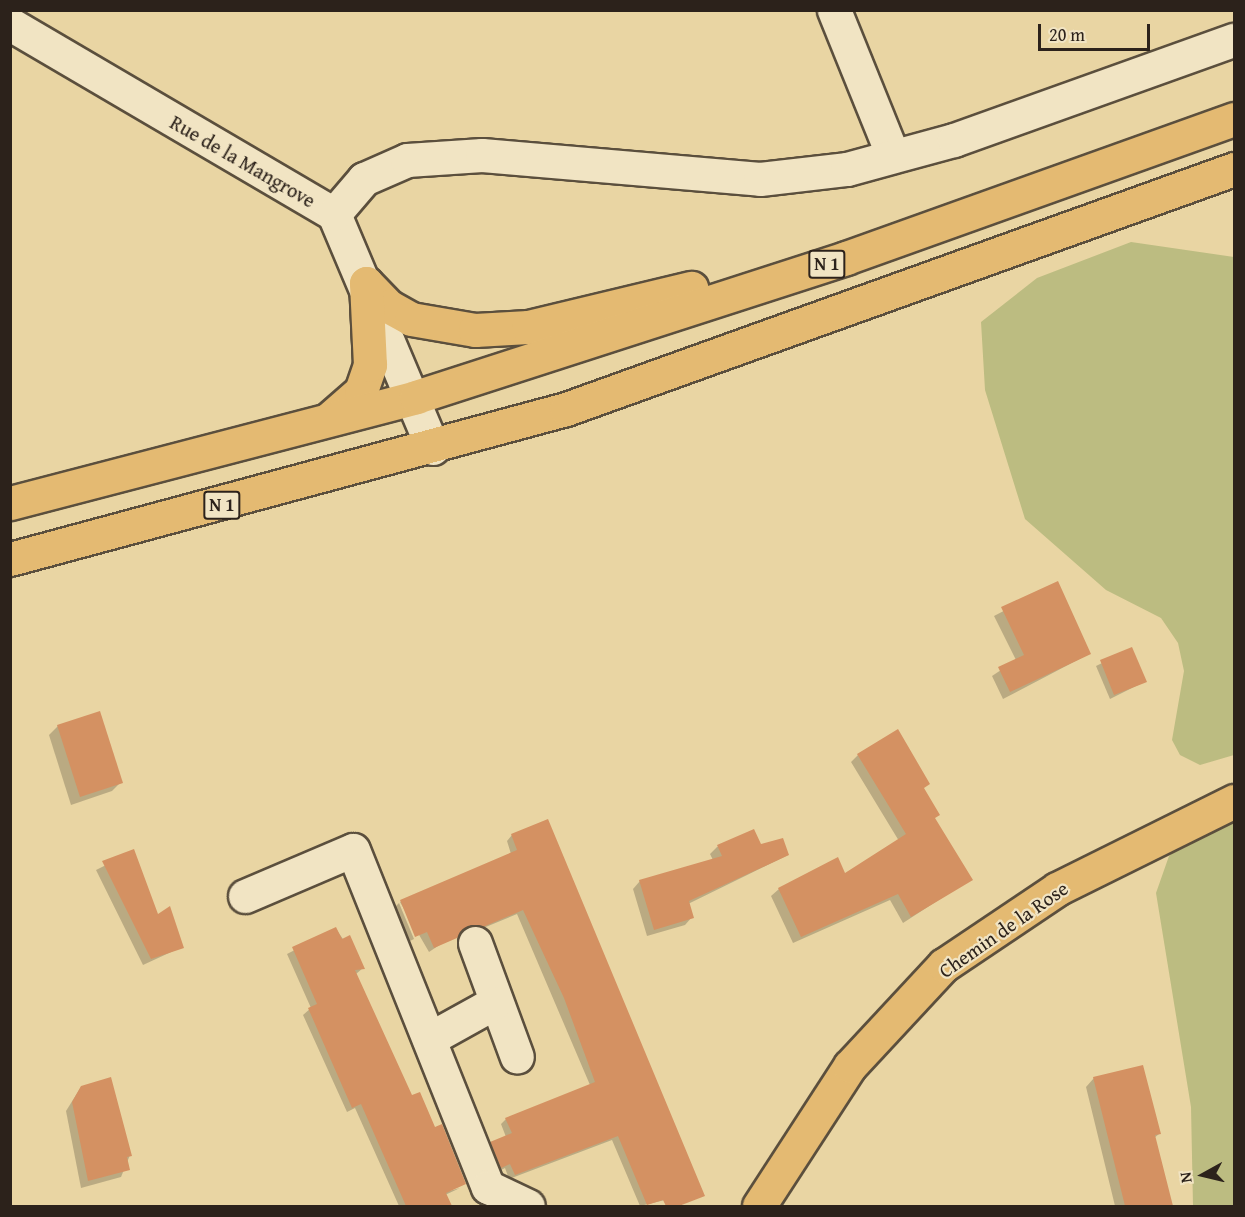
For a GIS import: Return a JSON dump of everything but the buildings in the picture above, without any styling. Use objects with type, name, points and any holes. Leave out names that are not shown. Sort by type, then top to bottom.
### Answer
[{"type":"main road","name":"N 1","points":[[10,503],[323,424],[416,398],[846,258],[1234,119]]},
{"type":"main road","name":"N 1","points":[[10,559],[433,448],[566,409],[1234,169]]},
{"type":"main road","points":[[366,283],[411,319],[475,330],[528,327],[846,258]]},
{"type":"main road","points":[[323,424],[349,404],[367,377],[372,342],[366,283]]},
{"type":"main road","name":"Chemin de la Rose","points":[[759,1206],[850,1066],[944,965],[1057,889],[1234,801]]},
{"type":"street","points":[[834,10],[893,156]]},
{"type":"street","name":"Rue de la Mangrove","points":[[10,24],[334,214],[416,398]]},
{"type":"street","points":[[334,214],[364,178],[407,160],[482,155],[760,179],[848,169],[954,141],[1234,40]]},
{"type":"street","points":[[416,398],[433,448]]},
{"type":"street","points":[[245,897],[352,850],[488,1187],[528,1206]]},
{"type":"street","points":[[475,943],[494,1003],[517,1057]]},
{"type":"street","points":[[429,1039],[494,1003]]},
{"type":"green space","points":[[1131,242],[1234,257],[1234,755],[1200,765],[1180,755],[1172,740],[1184,671],[1178,643],[1161,618],[1106,590],[1025,519],[985,390],[981,322],[1037,278]]},
{"type":"green space","points":[[1234,816],[1234,1206],[1193,1206],[1191,1107],[1156,893],[1169,856],[1195,833]]}]
